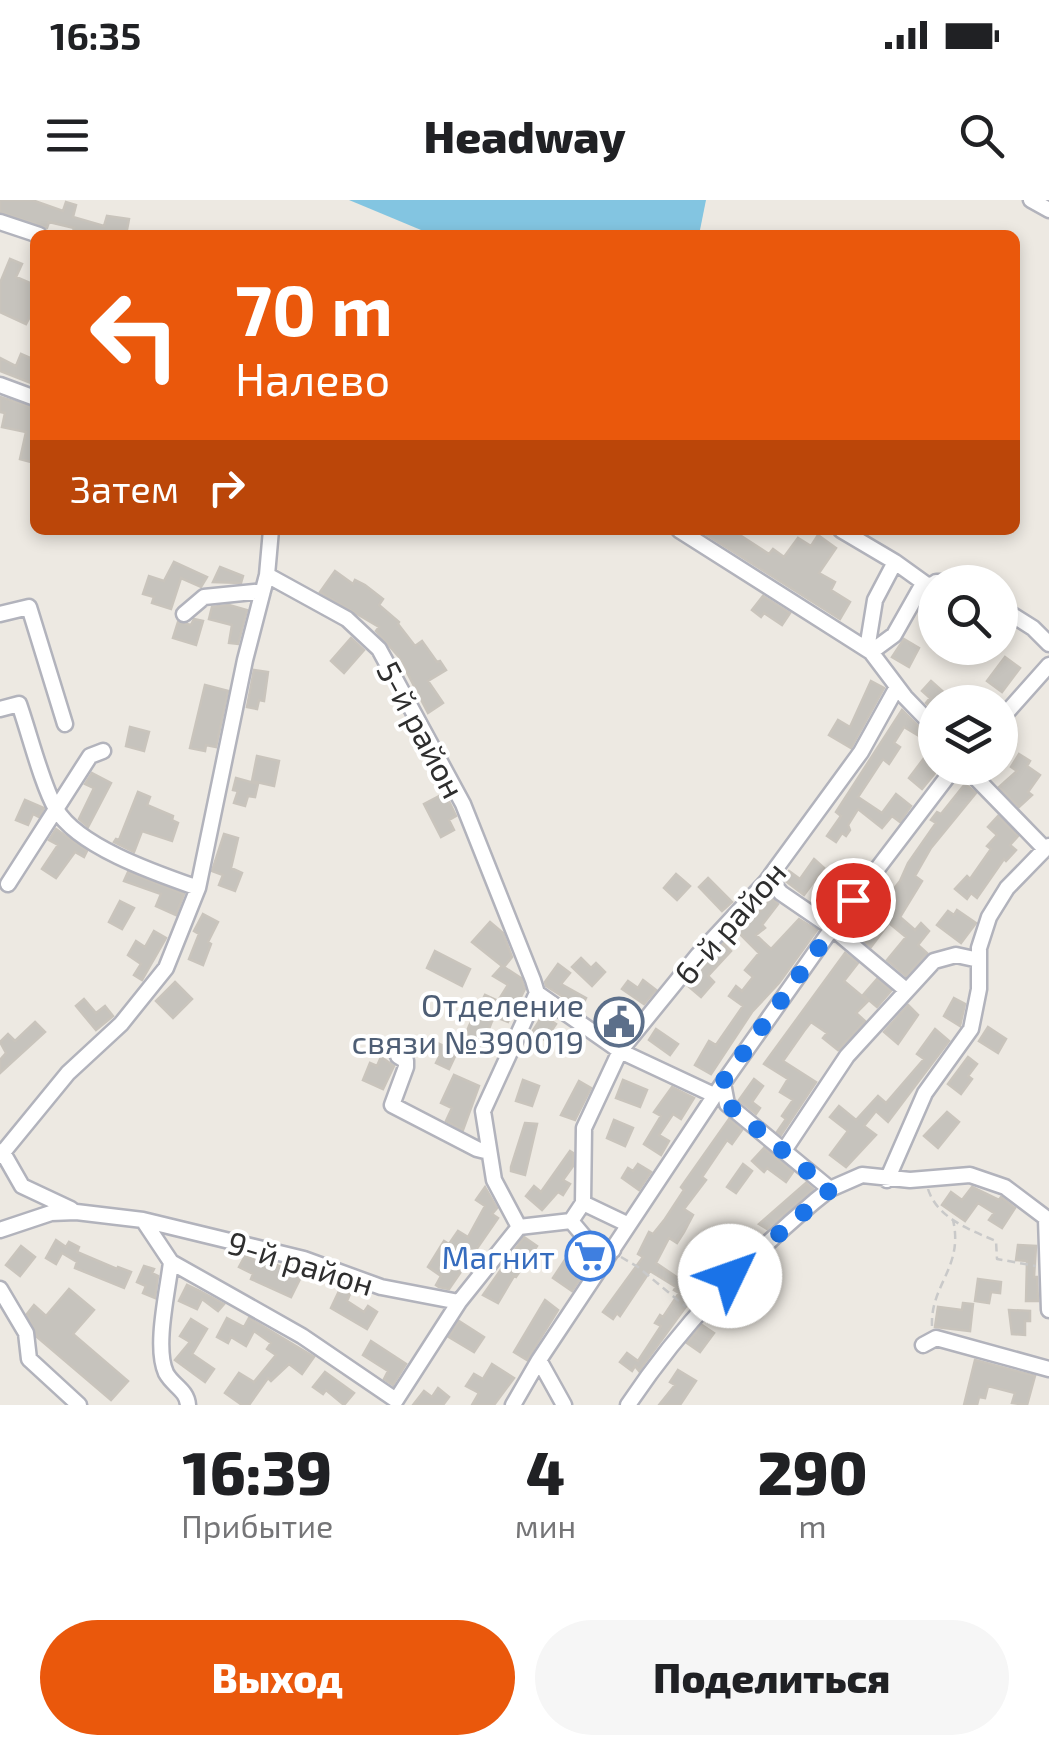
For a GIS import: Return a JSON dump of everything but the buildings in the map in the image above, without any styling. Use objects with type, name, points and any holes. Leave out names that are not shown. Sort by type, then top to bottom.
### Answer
[{"type":"street","points":[[1031,200],[1049,210]]},
{"type":"street","points":[[0,222],[30,232]]},
{"type":"street","points":[[0,385],[30,396]]},
{"type":"street","points":[[76,1212],[22,1186],[1,1153],[68,1073],[121,1024],[166,968],[198,888],[245,660],[267,574],[271,535]]},
{"type":"street","points":[[690,535],[869,651],[918,710]]},
{"type":"street","points":[[849,535],[918,575]]},
{"type":"street","points":[[869,651],[875,600],[895,562]]},
{"type":"street","name":"5-й район","points":[[267,574],[347,619],[379,649],[463,804],[537,993]]},
{"type":"street","points":[[184,614],[204,597],[263,591]]},
{"type":"street","points":[[869,651],[894,635],[918,593]]},
{"type":"street","points":[[0,614],[29,607],[65,724]]},
{"type":"street","points":[[1018,618],[1049,644]]},
{"type":"street","points":[[1018,700],[1049,666]]},
{"type":"street","name":"6-й район","points":[[583,1203],[584,1128],[620,1051],[698,955],[769,879],[861,752],[897,688]]},
{"type":"street","points":[[0,708],[20,704],[56,810],[92,843],[146,870],[198,888]]},
{"type":"street","points":[[8,884],[90,756],[104,751]]},
{"type":"street","points":[[512,1405],[626,1224],[718,1089],[832,928],[941,785]]},
{"type":"street","points":[[887,1180],[925,1093],[971,1028],[980,989],[979,948],[989,917],[1007,888],[1047,848],[984,785]]},
{"type":"street","points":[[769,879],[781,893],[832,928],[906,990]]},
{"type":"street","points":[[785,1149],[847,1056],[876,1029],[934,961],[956,955],[979,960]]},
{"type":"street","points":[[626,1224],[583,1203],[571,1221],[518,1228],[494,1180],[483,1112],[537,993],[620,1051],[718,1089],[727,1104],[830,1190]]},
{"type":"street","points":[[398,1056],[406,1061],[406,1067],[392,1105],[476,1150],[489,1152]]},
{"type":"street","points":[[628,1405],[695,1313],[730,1276],[830,1190],[862,1175],[887,1180],[970,1175],[1005,1187],[1048,1218],[1049,1310]]},
{"type":"street","name":"9-й район","points":[[0,1230],[51,1213],[144,1220],[304,1260],[381,1287],[459,1302]]},
{"type":"street","name":"9-й район","points":[[144,1220],[171,1262],[302,1336],[394,1402],[459,1302],[518,1228]]},
{"type":"street","points":[[571,1221],[587,1240],[612,1251]]},
{"type":"street","points":[[171,1262],[161,1350],[166,1374],[188,1397],[188,1405]]},
{"type":"street","points":[[0,1289],[26,1334],[29,1359],[79,1405]]},
{"type":"street","points":[[924,1346],[936,1338],[1049,1369]]},
{"type":"street","points":[[540,1360],[564,1405]]},
{"type":"path","points":[[925,1179],[933,1205],[996,1241],[997,1259],[1048,1267]]},
{"type":"path","points":[[932,1330],[931,1308],[957,1250],[952,1218]]},
{"type":"path","points":[[612,1251],[695,1313]]},
{"type":"water","points":[[349,200],[706,200],[700,230],[421,230]]},
{"type":"place","name":"Отделение связи №390019","points":[[619,1022]]},
{"type":"place","name":"Магнит","points":[[590,1256]]},
{"type":"route","points":[[730,1276],[830,1190],[727,1104],[722,1083],[853,900]]}]
